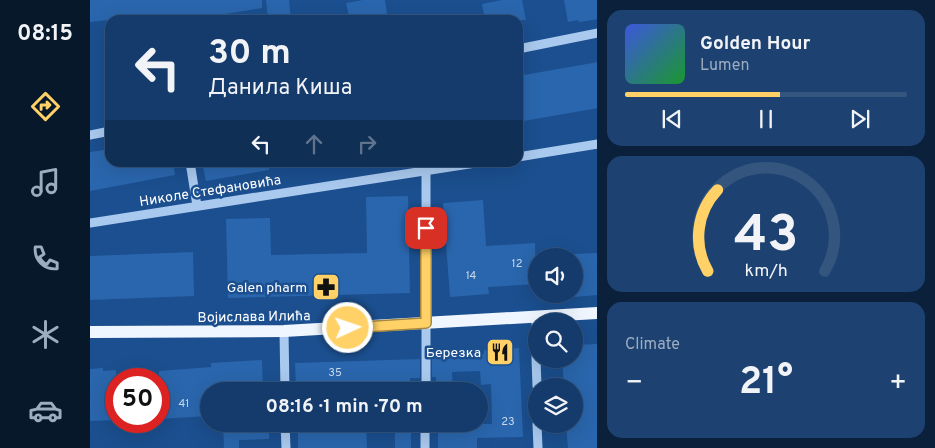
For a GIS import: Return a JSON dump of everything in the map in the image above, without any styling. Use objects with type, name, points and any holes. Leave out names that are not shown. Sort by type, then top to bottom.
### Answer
[{"type":"main road","name":"Војислава Илића","points":[[583,314],[597,313]]},
{"type":"main road","name":"Војислава Илића","points":[[90,332],[284,330],[528,317]]},
{"type":"street","points":[[523,48],[597,33]]},
{"type":"street","points":[[90,136],[105,133]]},
{"type":"street","points":[[523,156],[597,144]]},
{"type":"street","points":[[191,167],[197,206]]},
{"type":"street","points":[[426,167],[426,382]]},
{"type":"street","name":"Николе Стефановића","points":[[90,223],[426,167]]},
{"type":"street","points":[[284,330],[285,382]]},
{"type":"street","points":[[285,432],[286,448]]},
{"type":"street","points":[[425,432],[425,448]]},
{"type":"street","points":[[537,433],[538,448]]},
{"type":"building","points":[[90,0],[262,0],[262,8],[219,15],[105,15],[105,20],[90,22]]},
{"type":"building","points":[[266,0],[289,0],[290,15],[268,15]]},
{"type":"building","points":[[363,0],[385,0],[387,15],[349,15],[346,3]]},
{"type":"building","points":[[502,0],[522,0],[526,20],[523,20],[523,15],[484,15],[482,4]]},
{"type":"building","points":[[564,0],[597,0],[597,19],[568,22]]},
{"type":"building","points":[[597,62],[597,108],[523,121],[523,75]]},
{"type":"building","points":[[105,150],[105,167],[174,167],[175,175],[90,191],[90,152]]},
{"type":"building","points":[[203,167],[269,167],[269,170],[206,181]]},
{"type":"building","points":[[408,196],[410,293],[228,298],[226,219],[270,218],[271,255],[367,253],[366,197]]},
{"type":"building","points":[[483,200],[486,246],[535,243],[535,248],[528,248],[528,284],[488,287],[489,294],[450,297],[443,203]]},
{"type":"building","points":[[193,252],[194,296],[90,300],[90,256]]},
{"type":"building","points":[[597,253],[597,295],[583,296],[583,254]]},
{"type":"building","points":[[597,344],[597,448],[568,448],[567,433],[583,433],[583,378],[563,378],[563,368],[583,368],[583,345]]},
{"type":"building","points":[[519,348],[523,437],[477,438],[477,448],[438,448],[438,432],[488,432],[488,424],[492,424],[491,384],[481,382],[480,371],[452,372],[453,382],[436,382],[436,377],[432,377],[432,359],[435,359],[435,356],[484,354],[484,350]]},
{"type":"building","points":[[420,359],[420,378],[410,378],[410,382],[296,382],[295,363]]},
{"type":"building","points":[[262,360],[263,382],[200,382],[200,417],[170,418],[170,370],[211,367],[211,363]]},
{"type":"building","points":[[103,368],[103,371],[105,371],[105,420],[90,421],[90,369]]},
{"type":"building","points":[[223,432],[269,432],[269,439],[239,440],[239,448],[224,448]]},
{"type":"building","points":[[298,432],[366,432],[367,448],[298,448]]},
{"type":"building","points":[[395,432],[411,432],[411,448],[395,448]]},
{"type":"place","name":"Galen pharm","points":[[326,287]]},
{"type":"place","name":"Березка","points":[[500,352]]},
{"type":"route","points":[[348,328],[426,323],[426,228]]}]
